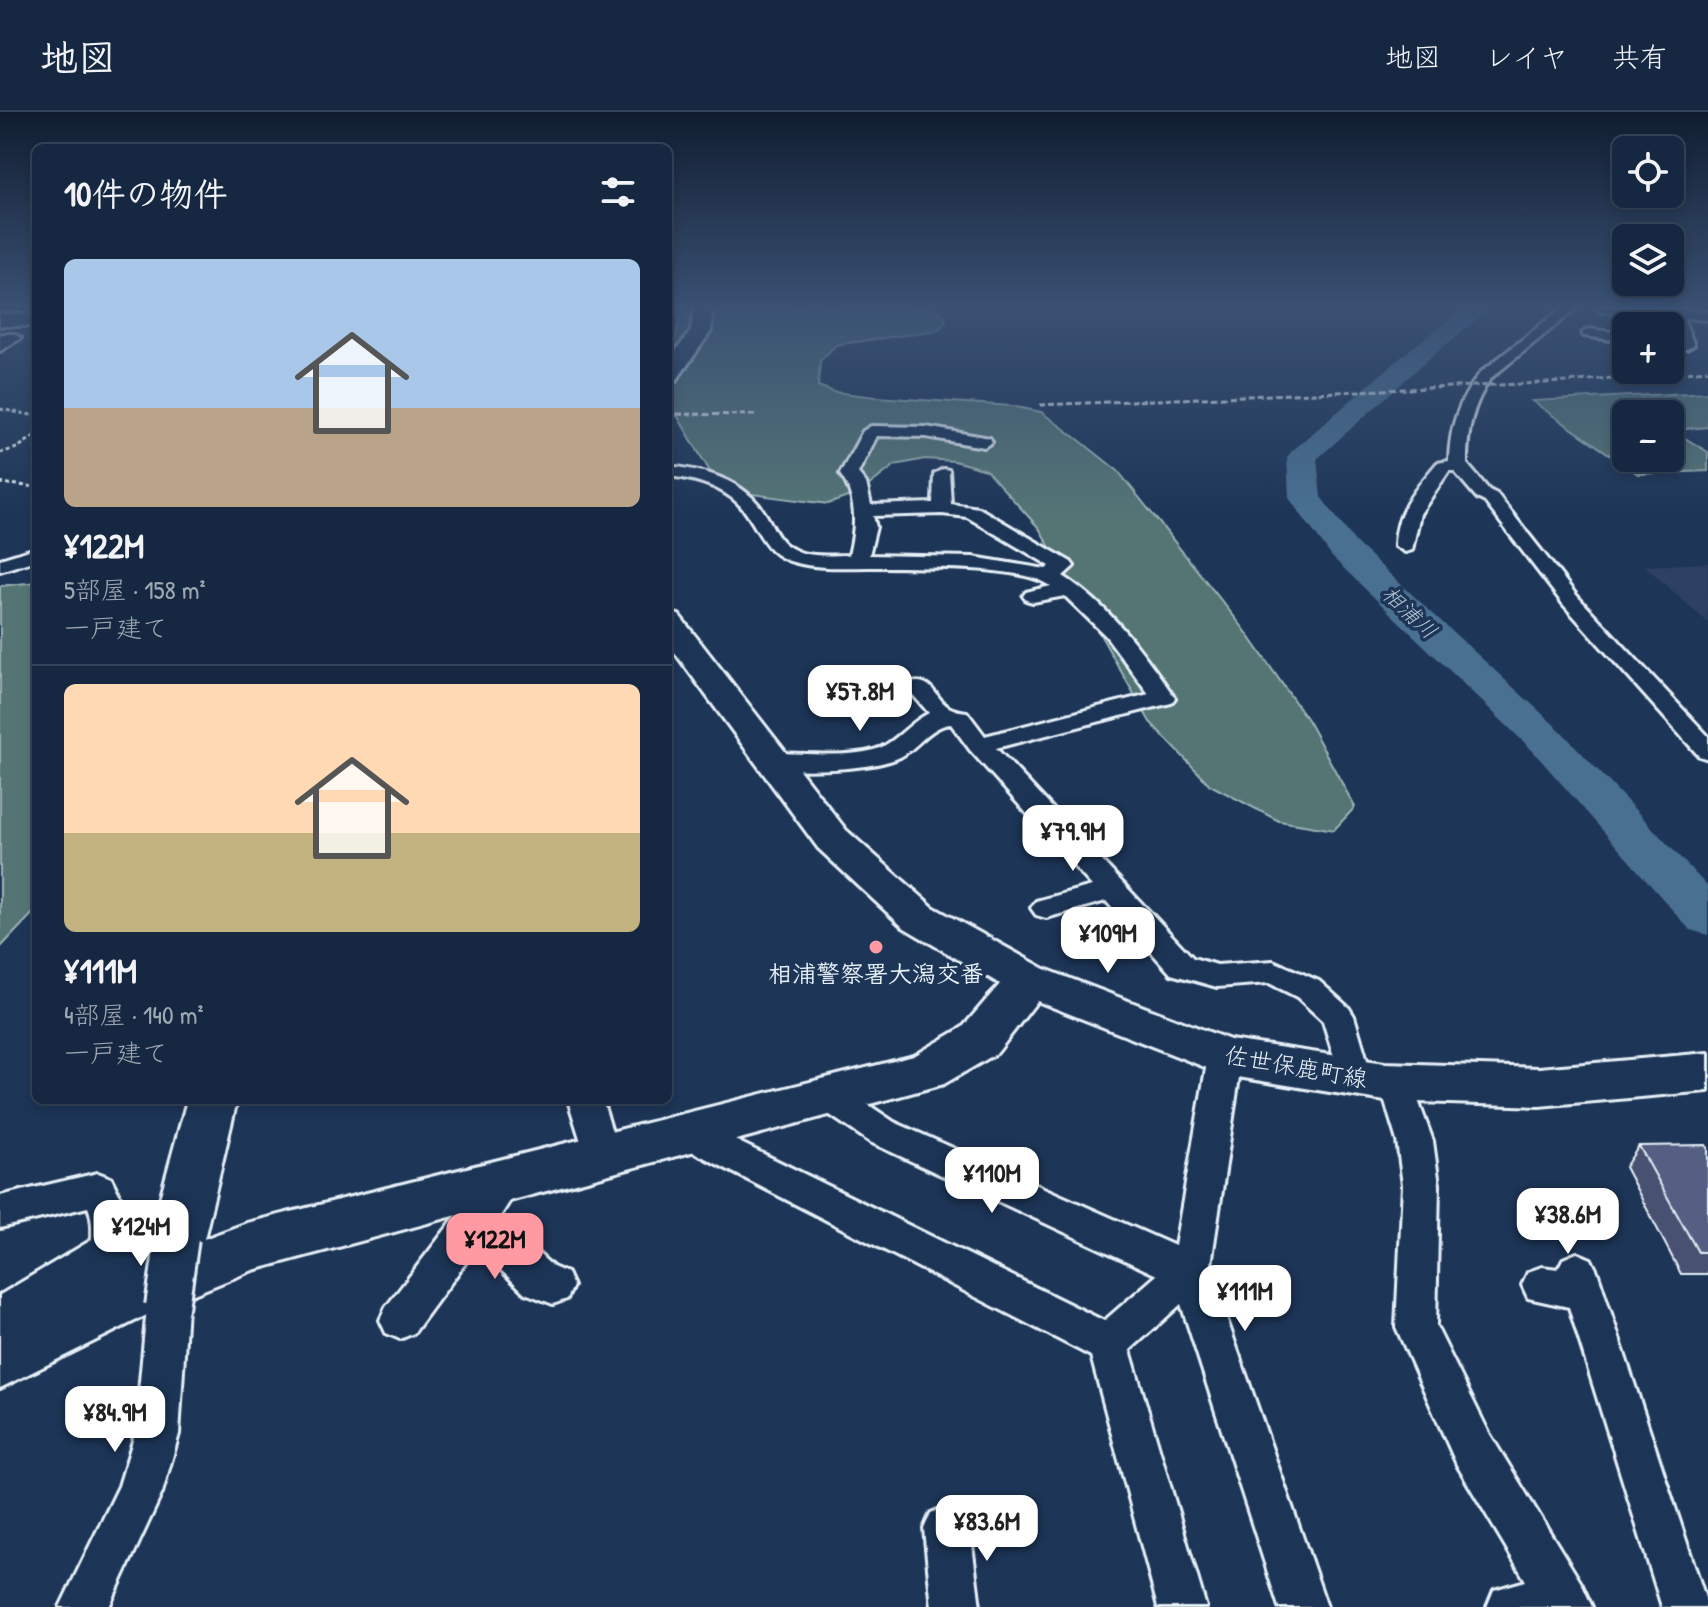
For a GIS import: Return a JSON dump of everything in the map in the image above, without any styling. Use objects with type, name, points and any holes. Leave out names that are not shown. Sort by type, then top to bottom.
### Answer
[{"type":"main road","name":"佐世保鹿町線","points":[[672,627],[832,839],[918,917],[1029,980],[1225,1057],[1376,1080],[1539,1087],[1688,1074]]},
{"type":"main road","points":[[0,1360],[149,1286],[247,1247],[927,1071],[980,1040],[1029,980]]},
{"type":"main road","points":[[0,1327],[110,1258],[180,1229],[211,1104]]},
{"type":"street","points":[[1484,378],[1462,411],[1458,429],[1458,465],[1483,494],[1491,498],[1570,600],[1708,751]]},
{"type":"street","points":[[857,562],[866,527],[857,483],[849,474],[871,431],[926,432],[984,442]]},
{"type":"street","points":[[1405,546],[1402,530],[1422,494],[1443,467],[1458,465]]},
{"type":"street","points":[[672,471],[712,479],[751,506],[772,543],[786,554],[816,561],[1007,567],[1059,582],[1137,657],[1163,698],[979,745]]},
{"type":"street","points":[[942,508],[943,474]]},
{"type":"street","points":[[863,511],[942,508],[972,512],[1064,566],[1059,582],[1033,596]]},
{"type":"street","points":[[0,565],[32,555]]},
{"type":"street","points":[[919,688],[944,716]]},
{"type":"street","points":[[773,761],[858,759],[891,752],[922,723],[944,716],[958,717],[979,745],[1182,966],[1217,976],[1273,972],[1308,989],[1338,1016],[1415,1141],[1421,1185],[1416,1327],[1473,1449],[1566,1604],[1511,1607]]},
{"type":"street","points":[[1046,908],[1113,890]]},
{"type":"street","points":[[1225,1057],[1190,1271],[1303,1607]]},
{"type":"street","points":[[830,1097],[882,1132],[1190,1271]]},
{"type":"street","points":[[586,1104],[601,1154]]},
{"type":"street","points":[[686,1132],[1108,1344],[1182,1607]]},
{"type":"street","points":[[400,1320],[507,1178]]},
{"type":"street","points":[[0,1212],[98,1189],[112,1219],[110,1258]]},
{"type":"street","points":[[475,1220],[539,1280],[553,1286]]},
{"type":"street","points":[[84,1607],[139,1493],[157,1434],[167,1307],[180,1229]]},
{"type":"street","points":[[1108,1344],[1190,1271]]},
{"type":"street","points":[[1568,1282],[1686,1607]]},
{"type":"street","points":[[947,1529],[956,1607]]},
{"type":"path","points":[[0,409],[32,415]]},
{"type":"path","points":[[0,453],[17,448],[32,438]]},
{"type":"path","points":[[0,483],[32,487]]},
{"type":"shaded area","points":[[1708,563],[1708,623],[1645,566]]},
{"type":"green space","points":[[672,378],[819,378],[818,386],[834,392],[1012,406],[1041,412],[1118,471],[1244,629],[1308,721],[1355,807],[1334,830],[1279,821],[1210,785],[1150,722],[1039,528],[986,470],[954,461],[925,459],[895,465],[859,493],[828,504],[729,491],[709,470],[672,412]]},
{"type":"green space","points":[[1708,392],[1708,427],[1684,429],[1684,400],[1612,400],[1612,456],[1532,401]]},
{"type":"green space","points":[[1684,437],[1708,452],[1708,471],[1638,474],[1635,472],[1684,472]]},
{"type":"green space","points":[[32,582],[32,914],[0,948],[0,586]]},
{"type":"building","points":[[1706,1145],[1708,1252],[1698,1252],[1639,1146]]},
{"type":"waterway","name":"相浦川","points":[[1393,378],[1302,457],[1305,498],[1344,550],[1546,740],[1708,918]]},
{"type":"railway","points":[[1040,405],[1616,378]]},
{"type":"railway","points":[[672,414],[758,415]]},
{"type":"place","name":"相浦警察署大潟交番","points":[[876,947]]}]
